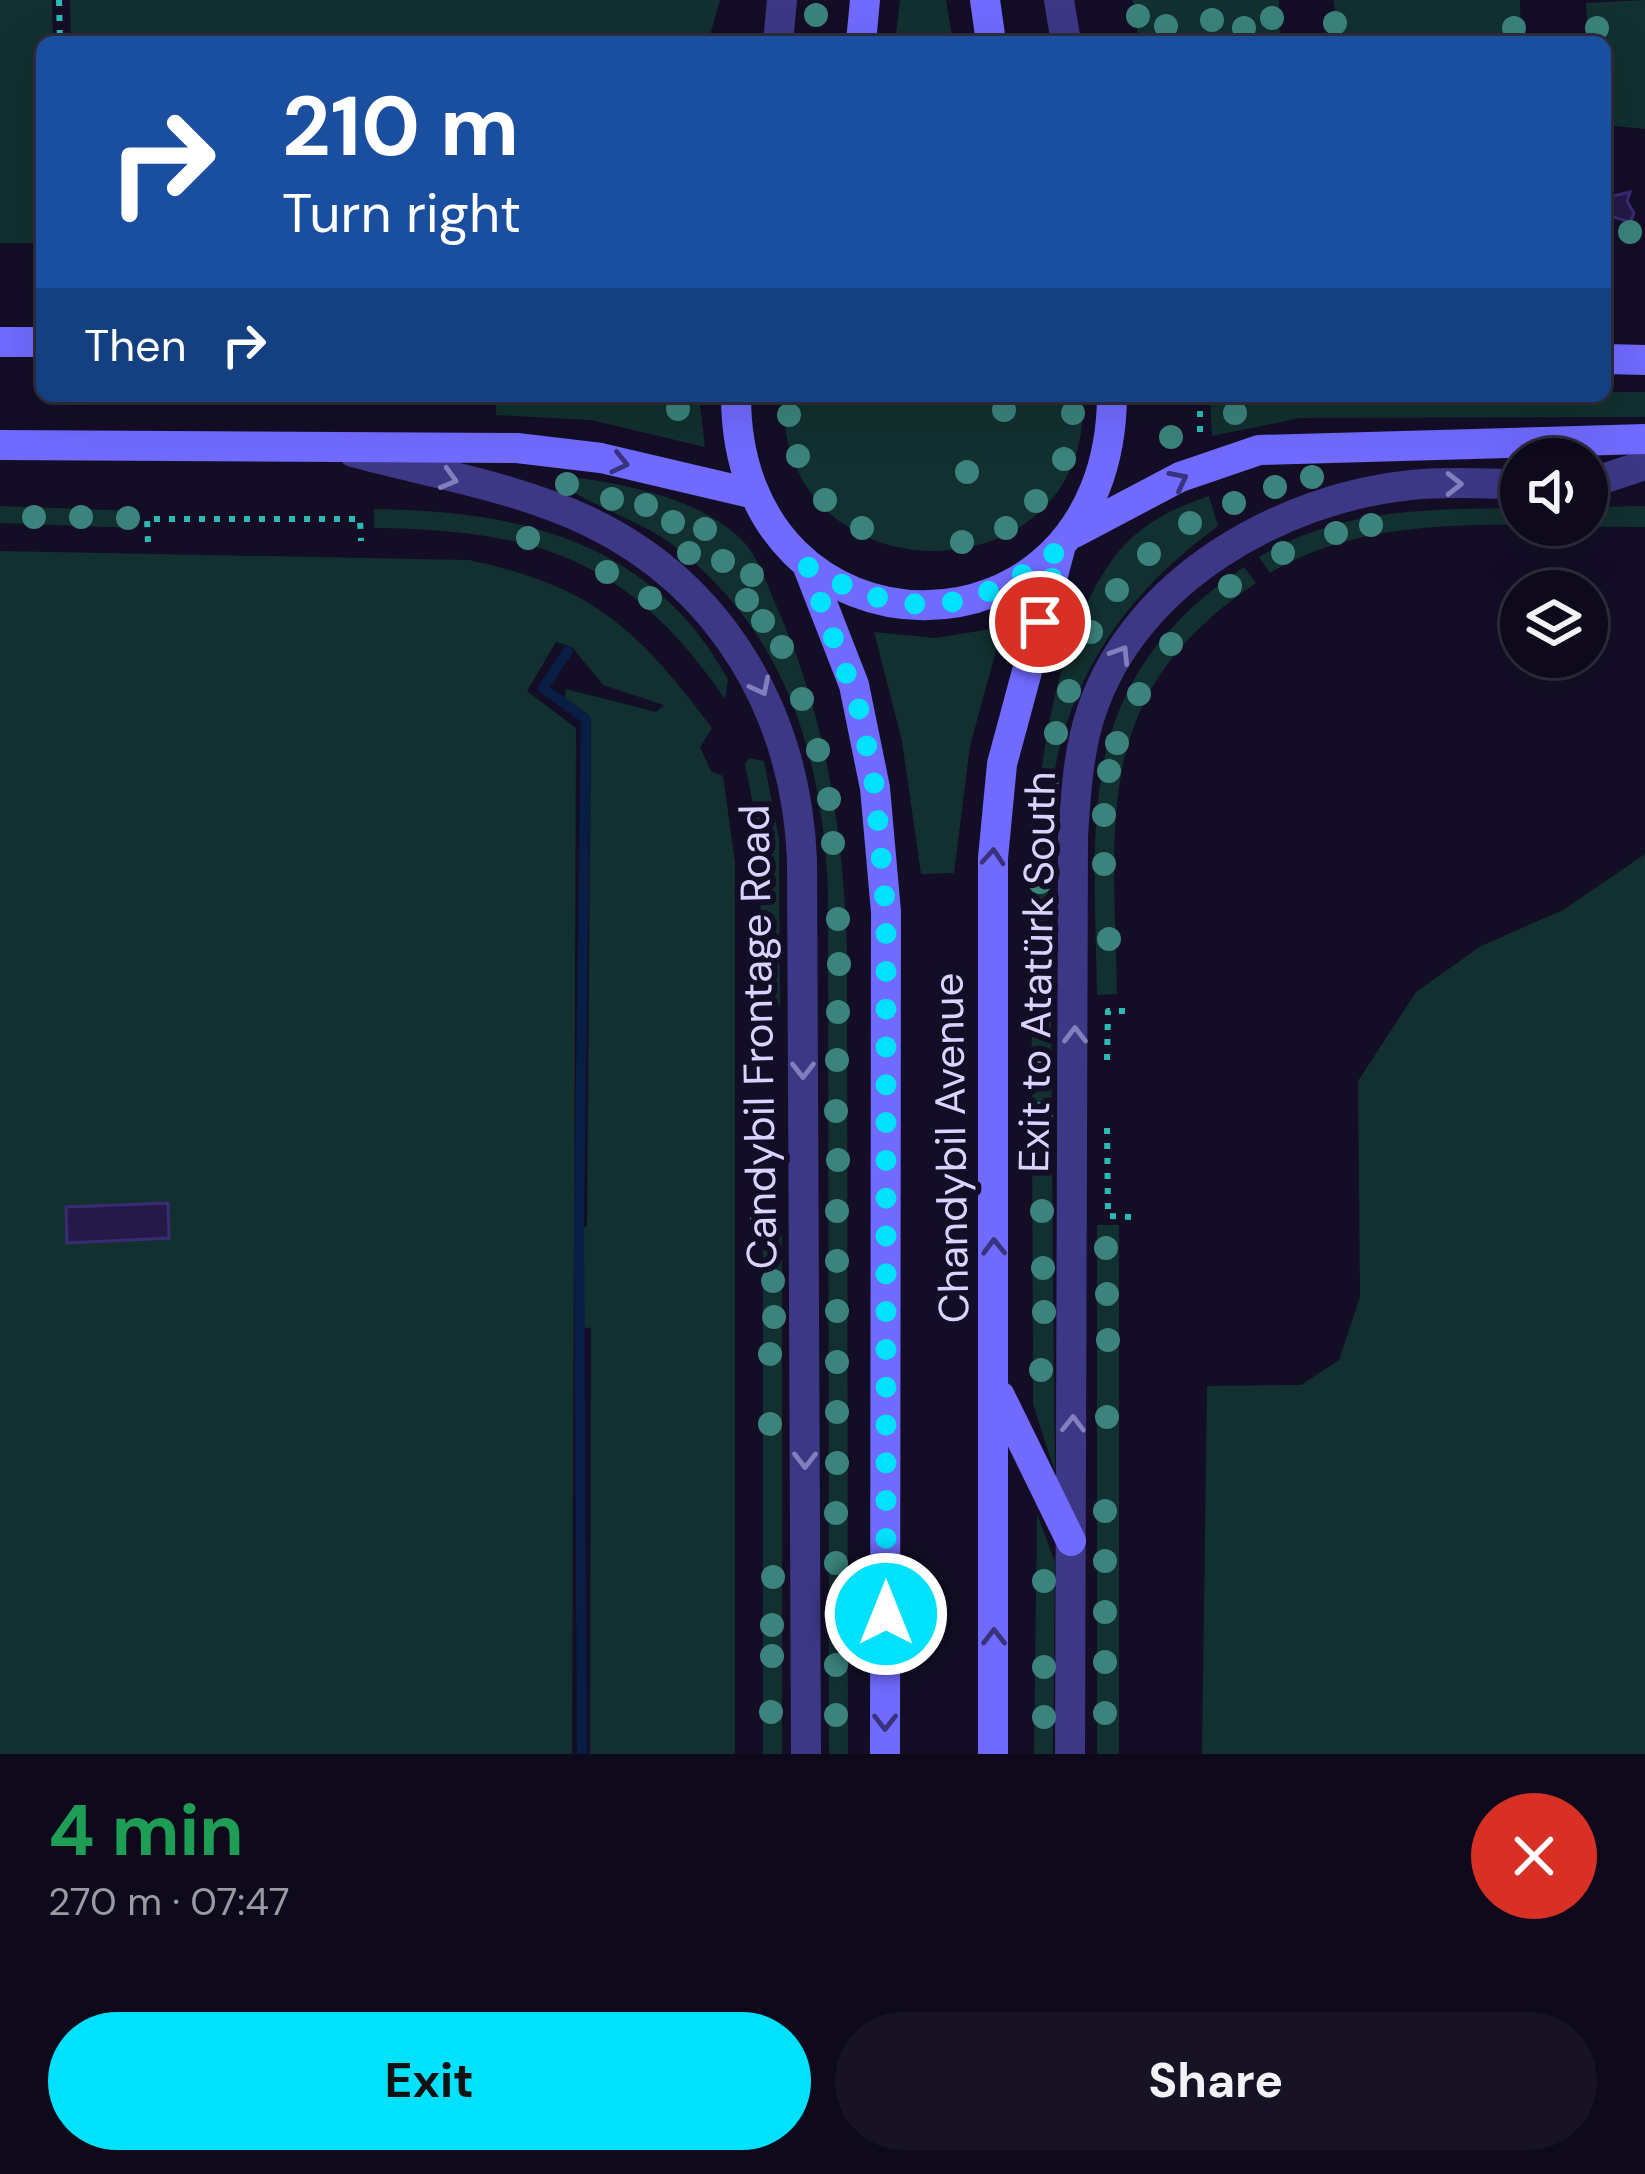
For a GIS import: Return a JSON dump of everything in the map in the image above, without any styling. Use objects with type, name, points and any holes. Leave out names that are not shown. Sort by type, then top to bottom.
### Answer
[{"type":"main road","points":[[862,36],[866,0]]},
{"type":"main road","points":[[985,0],[990,36]]},
{"type":"main road","points":[[0,342],[36,342]]},
{"type":"main road","points":[[1611,359],[1645,360]]},
{"type":"main road","points":[[736,402],[736,442],[750,493],[774,533],[808,567],[856,594],[928,605],[965,602],[1016,583],[1067,541],[1180,477],[1259,450],[1645,440]]},
{"type":"main road","points":[[1067,541],[1099,491],[1112,444],[1112,402]]},
{"type":"main road","points":[[0,445],[536,450],[601,458],[750,493]]},
{"type":"main road","name":"Chandybil Avenue","points":[[993,1754],[997,1389],[989,942],[993,858],[1002,764],[1067,541]]},
{"type":"main road","name":"Chandybil Avenue","points":[[808,567],[862,721],[875,788],[886,912],[885,1754]]},
{"type":"main road","points":[[997,1389],[1071,1541]]},
{"type":"street","points":[[779,36],[782,0]]},
{"type":"street","points":[[1059,0],[1065,36]]},
{"type":"street","name":"Candybil Frontage Road","points":[[336,447],[549,505],[633,547],[704,605],[726,632],[762,687],[782,732],[794,771],[802,860],[806,1754]]},
{"type":"street","points":[[1608,477],[1645,465]]},
{"type":"street","name":"Exit to Atatürk South","points":[[1071,1541],[1073,836],[1083,744],[1103,683],[1146,617],[1179,585],[1279,520],[1364,493],[1413,484],[1500,484]]},
{"type":"street","points":[[1070,1754],[1071,1541]]},
{"type":"path","points":[[59,0],[60,36]]},
{"type":"path","points":[[1200,402],[1200,437]]},
{"type":"path","points":[[148,542],[147,518],[360,519],[361,541]]},
{"type":"path","points":[[1108,1026],[1108,1011],[1127,1011]]},
{"type":"path","points":[[751,1016],[770,1017],[769,1033]]},
{"type":"path","points":[[1107,1114],[1108,1216],[1132,1217]]},
{"type":"path","points":[[750,1218],[770,1219],[770,1206]]},
{"type":"green space","points":[[0,0],[52,0],[53,36],[36,36],[36,243],[0,243]]},
{"type":"green space","points":[[70,0],[720,0],[710,36],[71,36]]},
{"type":"green space","points":[[900,0],[946,0],[952,36],[896,36]]},
{"type":"green space","points":[[1133,0],[1279,0],[1280,36],[1138,36]]},
{"type":"green space","points":[[1334,0],[1520,0],[1521,36],[1336,36]]},
{"type":"green space","points":[[1645,0],[1645,129],[1611,126],[1611,36],[1588,36],[1586,3]]},
{"type":"green space","points":[[1611,392],[1645,392],[1645,417],[1300,418],[1212,436],[1210,402],[1611,402]]},
{"type":"green space","points":[[496,402],[700,402],[705,447],[591,420],[496,415]]},
{"type":"green space","points":[[785,402],[1081,402],[1073,463],[1041,511],[992,541],[936,551],[879,542],[829,513],[795,465]]},
{"type":"green space","points":[[580,478],[687,505],[725,526],[747,546],[793,645],[829,773],[847,950],[848,1754],[829,1754],[828,891],[817,790],[789,696],[768,652],[740,612],[707,574],[666,540],[555,479]]},
{"type":"green space","points":[[1209,496],[1218,526],[1168,567],[1108,638],[1078,694],[1057,757],[1048,860],[1055,1472],[1033,1404],[1031,949],[1037,809],[1046,740],[1082,614],[1112,560],[1155,520]]},
{"type":"green space","points":[[0,506],[136,511],[136,528],[0,523]]},
{"type":"green space","points":[[1645,506],[1645,527],[1608,526],[1608,507]]},
{"type":"green space","points":[[1500,508],[1500,525],[1404,530],[1357,539],[1312,552],[1270,573],[1259,557],[1290,541],[1354,520]]},
{"type":"green space","points":[[374,509],[480,517],[530,527],[621,565],[661,594],[697,632],[728,679],[725,699],[689,651],[652,613],[615,583],[575,561],[484,536],[374,528]]},
{"type":"green space","points":[[0,551],[469,560],[548,583],[609,617],[660,664],[712,728],[700,747],[711,771],[723,776],[735,862],[735,1754],[590,1754],[591,1328],[577,1327],[577,1228],[587,1227],[591,721],[565,698],[566,689],[656,712],[664,705],[603,685],[572,647],[556,642],[527,691],[576,728],[572,1754],[0,1754]]},
{"type":"green space","points":[[1244,567],[1256,583],[1202,625],[1164,669],[1138,716],[1123,764],[1116,816],[1117,994],[1097,995],[1097,810],[1105,756],[1122,705],[1148,657],[1188,611]]},
{"type":"green space","points":[[991,629],[1000,636],[970,746],[954,873],[921,874],[902,741],[874,632],[935,638]]},
{"type":"green space","points":[[749,758],[764,761],[779,839],[780,1005],[761,1005],[760,840],[745,764]]},
{"type":"green space","points":[[1645,854],[1645,1754],[1202,1754],[1207,1386],[1301,1385],[1339,1360],[1360,1297],[1358,1081],[1416,992],[1481,946],[1563,910]]},
{"type":"green space","points":[[1097,1225],[1119,1225],[1119,1754],[1097,1754]]},
{"type":"green space","points":[[763,1227],[782,1227],[782,1754],[763,1754]]},
{"type":"green space","points":[[1037,1514],[1055,1562],[1053,1754],[1034,1754]]},
{"type":"building","points":[[1630,192],[1627,201],[1634,213],[1630,222],[1613,217],[1613,196]]},
{"type":"building","points":[[168,1203],[169,1238],[67,1243],[66,1207]]},
{"type":"waterway","points":[[568,651],[543,688],[586,719],[579,1223],[582,1754]]},
{"type":"route","points":[[886,1614],[886,912],[881,842],[854,685],[808,567],[856,594],[910,606],[965,602],[1016,583],[1060,549],[1040,622]]}]
